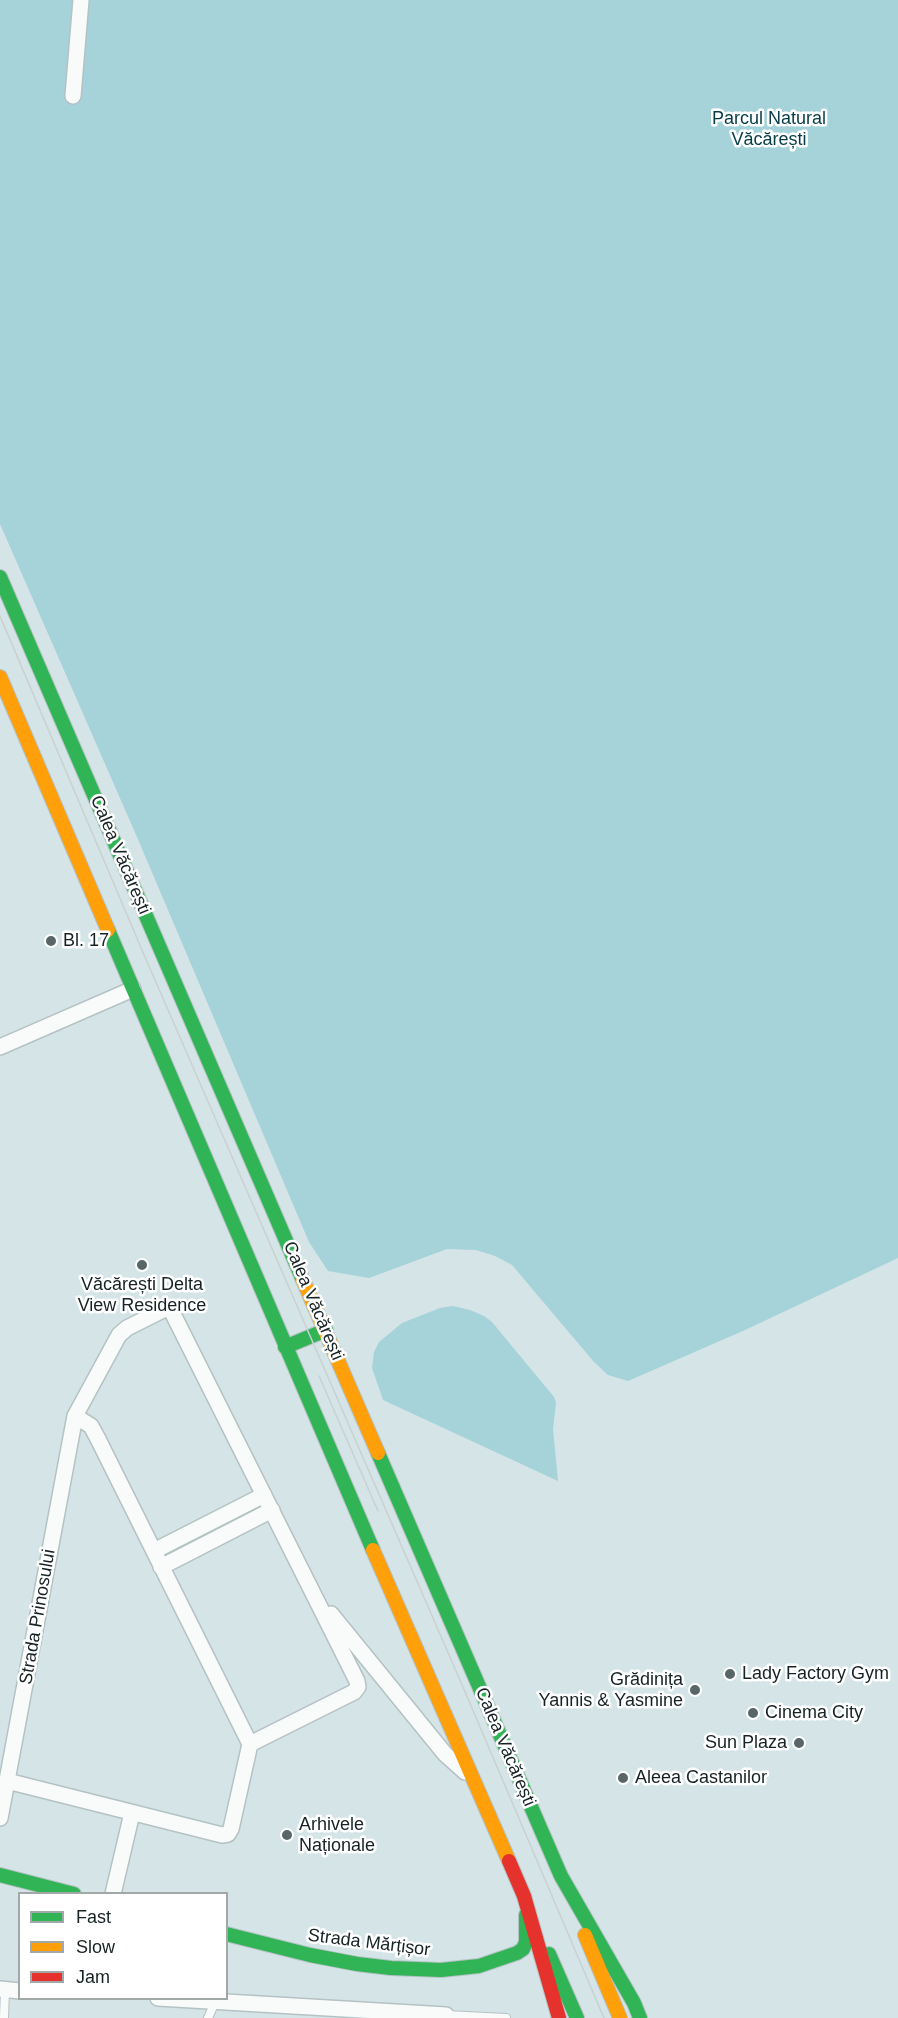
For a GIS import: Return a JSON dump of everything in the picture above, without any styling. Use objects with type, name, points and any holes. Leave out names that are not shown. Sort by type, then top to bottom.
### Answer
[{"type":"main road","name":"Calea Văcărești","points":[[0,577],[561,1876],[634,2003],[640,2018]]},
{"type":"main road","points":[[0,678],[285,1347],[577,2018]]},
{"type":"main road","points":[[285,1347],[326,1330]]},
{"type":"main road","points":[[0,1875],[70,1892]]},
{"type":"main road","points":[[561,1876],[620,2018]]},
{"type":"main road","points":[[507,1958],[523,1949],[526,1942],[527,1923],[524,1896]]},
{"type":"main road","points":[[524,1896],[559,2018]]},
{"type":"main road","name":"Strada Mărțișor","points":[[228,1934],[310,1955],[391,1968],[433,1970],[462,1968],[507,1958]]},
{"type":"main road","points":[[507,1958],[520,1959],[535,1965],[548,1979]]},
{"type":"street","points":[[73,96],[81,0]]},
{"type":"street","points":[[0,1047],[133,989]]},
{"type":"street","name":"Strada Prinosului","points":[[0,1818],[75,1416],[119,1335],[127,1328],[163,1310],[168,1309],[172,1312],[264,1495]]},
{"type":"street","points":[[8,1781],[222,1835],[228,1834],[231,1828],[250,1744],[91,1426],[75,1416]]},
{"type":"street","points":[[154,1551],[264,1495],[313,1591],[358,1687],[354,1692],[250,1744]]},
{"type":"street","points":[[161,1566],[272,1510]]},
{"type":"street","points":[[313,1591],[445,1754],[472,1778]]},
{"type":"street","points":[[113,1892],[132,1813]]},
{"type":"street","points":[[186,2000],[369,2014],[446,2017]]},
{"type":"lane","points":[[4,2018],[8,1990]]},
{"type":"lane","points":[[208,2018],[215,2002]]},
{"type":"lane","points":[[446,2017],[506,2018]]},
{"type":"green space","name":"Parcul Natural Văcărești","points":[[0,0],[898,0],[898,1258],[745,1330],[628,1381],[608,1375],[594,1362],[512,1265],[495,1256],[476,1250],[447,1249],[369,1278],[328,1271],[309,1242],[137,837],[0,524]]},
{"type":"green space","points":[[453,1306],[470,1310],[492,1322],[554,1397],[556,1403],[553,1429],[558,1481],[383,1400],[372,1368],[374,1352],[379,1342],[402,1323],[440,1308]]},
{"type":"tram line","points":[[0,616],[604,2018]]},
{"type":"tram line","points":[[319,1376],[378,1511]]},
{"type":"traffic: fast","points":[[0,577],[303,1280]]},
{"type":"traffic: fast","points":[[108,930],[373,1550]]},
{"type":"traffic: fast","points":[[285,1347],[326,1330]]},
{"type":"traffic: fast","points":[[378,1453],[561,1876],[634,2003],[640,2018]]},
{"type":"traffic: fast","points":[[0,1875],[66,1892]]},
{"type":"traffic: fast","points":[[228,1934],[357,1964],[441,1970],[479,1966],[517,1953],[523,1949],[526,1942],[526,1915]]},
{"type":"traffic: fast","points":[[549,1954],[577,2018]]},
{"type":"traffic: slow","points":[[0,677],[108,930]]},
{"type":"traffic: slow","points":[[303,1280],[378,1453]]},
{"type":"traffic: slow","points":[[373,1550],[509,1861]]},
{"type":"traffic: slow","points":[[585,1935],[620,2018]]},
{"type":"traffic: jam","points":[[509,1861],[524,1896],[559,2018]]},
{"type":"place","name":"Bl. 17","points":[[51,941]]},
{"type":"place","name":"Văcărești Delta View Residence","points":[[142,1265]]},
{"type":"place","name":"Lady Factory Gym","points":[[730,1674]]},
{"type":"place","name":"Grădinița Yannis & Yasmine","points":[[695,1690]]},
{"type":"place","name":"Cinema City","points":[[753,1713]]},
{"type":"place","name":"Sun Plaza","points":[[799,1743]]},
{"type":"place","name":"Aleea Castanilor","points":[[623,1778]]},
{"type":"place","name":"Arhivele Naționale","points":[[287,1835]]}]
